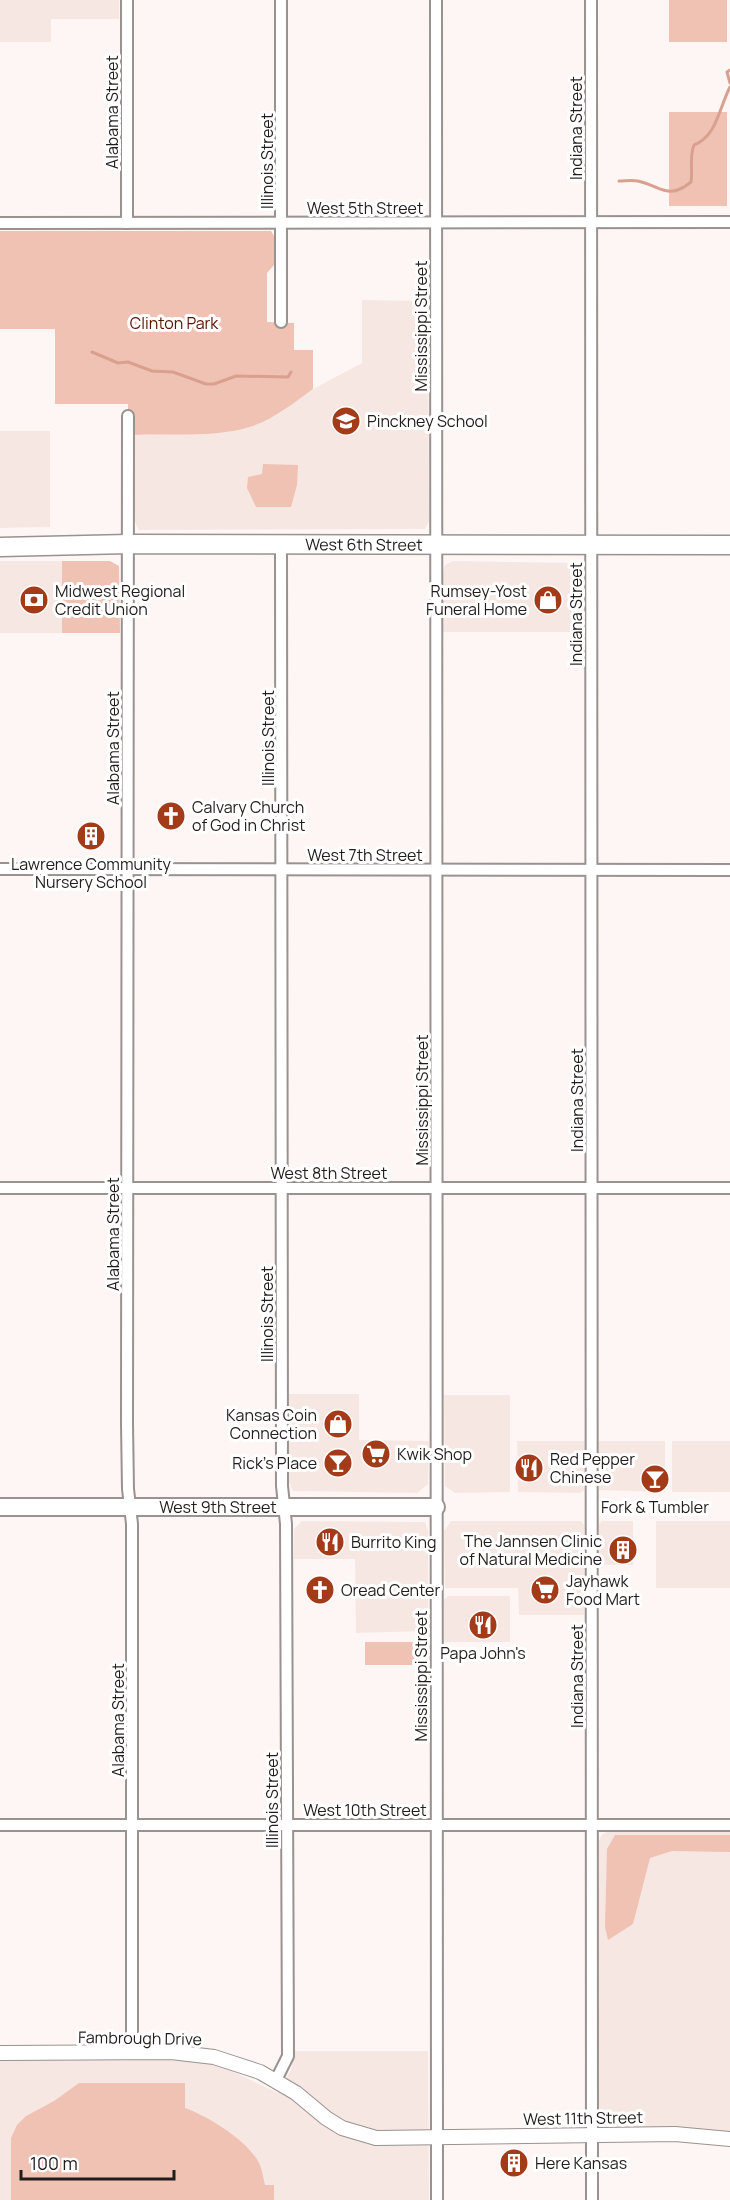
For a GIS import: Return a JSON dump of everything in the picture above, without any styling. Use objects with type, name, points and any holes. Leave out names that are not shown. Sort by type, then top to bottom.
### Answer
[{"type":"highway","name":"West 6th Street","points":[[0,547],[128,544],[730,545]]},
{"type":"main road","name":"West 9th Street","points":[[0,1507],[436,1507]]},
{"type":"street","name":"Alabama Street","points":[[127,0],[127,223]]},
{"type":"street","name":"Illinois Street","points":[[281,0],[281,322]]},
{"type":"street","name":"Mississippi Street","points":[[436,0],[436,2200]]},
{"type":"street","name":"Indiana Street","points":[[591,0],[592,2200]]},
{"type":"street","name":"West 5th Street","points":[[0,223],[730,222]]},
{"type":"street","name":"Alabama Street","points":[[128,416],[127,1424],[132,1524],[132,2052]]},
{"type":"street","name":"Illinois Street","points":[[276,2080],[288,2056],[284,1507],[282,1489],[281,545]]},
{"type":"street","name":"West 7th Street","points":[[0,869],[730,870]]},
{"type":"street","name":"West 8th Street","points":[[0,1188],[730,1188]]},
{"type":"street","name":"West 10th Street","points":[[0,1825],[730,1825]]},
{"type":"street","name":"Fambrough Drive","points":[[0,2053],[132,2052],[214,2056],[242,2064],[276,2080],[326,2118],[355,2133],[376,2138],[436,2136]]},
{"type":"street","name":"West 11th Street","points":[[436,2136],[696,2134],[730,2139]]},
{"type":"shaded area","points":[[0,0],[119,0],[119,19],[51,19],[51,42],[0,42]]},
{"type":"shaded area","name":"Pinckney School","points":[[362,300],[428,301],[429,521],[425,529],[139,530],[134,520],[134,435],[228,432],[250,427],[278,414],[313,389],[362,363]]},
{"type":"shaded area","points":[[0,431],[50,431],[50,527],[0,528]]},
{"type":"shaded area","points":[[0,561],[62,561],[62,633],[0,633]]},
{"type":"shaded area","points":[[453,561],[578,563],[584,575],[584,632],[443,632],[443,571],[445,565]]},
{"type":"shaded area","points":[[289,1394],[359,1394],[359,1440],[429,1441],[428,1484],[417,1493],[293,1491],[289,1482]]},
{"type":"shaded area","points":[[444,1395],[510,1395],[510,1492],[455,1493],[445,1486]]},
{"type":"shaded area","points":[[517,1441],[585,1441],[584,1490],[580,1493],[518,1492]]},
{"type":"shaded area","points":[[598,1441],[665,1441],[665,1492],[599,1490]]},
{"type":"shaded area","points":[[672,1441],[730,1441],[730,1492],[672,1492]]},
{"type":"shaded area","points":[[302,1521],[425,1522],[428,1531],[428,1631],[356,1633],[355,1559],[294,1559],[294,1529]]},
{"type":"shaded area","points":[[451,1521],[581,1521],[584,1525],[584,1615],[519,1615],[518,1588],[445,1588],[444,1531]]},
{"type":"shaded area","points":[[602,1521],[633,1521],[633,1565],[598,1565],[599,1524]]},
{"type":"shaded area","points":[[656,1521],[730,1521],[730,1588],[656,1588]]},
{"type":"shaded area","points":[[449,1596],[510,1596],[510,1642],[444,1642],[444,1599]]},
{"type":"shaded area","points":[[607,1832],[730,1832],[730,2132],[633,2129],[607,2125],[599,2119],[598,1842]]},
{"type":"shaded area","points":[[295,2051],[428,2051],[429,2200],[0,2200],[0,2059],[184,2058],[221,2066],[278,2093],[291,2070]]},
{"type":"green space","points":[[669,0],[727,0],[727,42],[669,42]]},
{"type":"green space","points":[[669,112],[727,112],[727,206],[669,206]]},
{"type":"green space","name":"Clinton Park","points":[[0,231],[271,231],[274,236],[274,265],[267,273],[267,322],[294,323],[294,350],[313,350],[313,389],[259,424],[208,434],[134,435],[134,414],[128,413],[128,404],[55,404],[55,329],[0,329]]},
{"type":"green space","points":[[263,464],[298,465],[297,485],[291,507],[256,507],[247,488],[248,477],[262,474]]},
{"type":"green space","points":[[62,561],[110,561],[119,566],[120,633],[62,633]]},
{"type":"green space","points":[[365,1642],[419,1642],[419,1665],[365,1665]]},
{"type":"green space","points":[[615,1835],[730,1835],[730,1852],[672,1851],[650,1858],[633,1924],[608,1940],[605,1927],[607,1849]]},
{"type":"green space","points":[[79,2083],[185,2083],[185,2108],[215,2123],[245,2145],[258,2161],[265,2185],[274,2185],[274,2200],[11,2200],[11,2138],[17,2125],[26,2116],[54,2101]]},
{"type":"waterway","points":[[730,70],[727,72],[730,83]]},
{"type":"waterway","points":[[619,181],[638,181],[664,191],[676,191],[691,182],[694,145],[702,141],[713,128],[730,87]]},
{"type":"waterway","points":[[92,352],[118,363],[128,362],[152,371],[173,372],[206,384],[214,384],[236,376],[288,377],[291,372]]},
{"type":"place","name":"Pinckney School","points":[[346,421]]},
{"type":"place","name":"Midwest Regional Credit Union","points":[[34,600]]},
{"type":"place","name":"Rumsey-Yost Funeral Home","points":[[548,600]]},
{"type":"place","name":"Calvary Church of God in Christ","points":[[171,816]]},
{"type":"place","name":"Lawrence Community Nursery School","points":[[91,836]]},
{"type":"place","name":"Kansas Coin Connection","points":[[338,1424]]},
{"type":"place","name":"Kwik Shop","points":[[376,1454]]},
{"type":"place","name":"Rick's Place","points":[[338,1463]]},
{"type":"place","name":"Red Pepper Chinese","points":[[529,1468]]},
{"type":"place","name":"Fork & Tumbler","points":[[655,1479]]},
{"type":"place","name":"Burrito King","points":[[330,1542]]},
{"type":"place","name":"The Jannsen Clinic of Natural Medicine","points":[[623,1550]]},
{"type":"place","name":"Oread Center","points":[[320,1590]]},
{"type":"place","name":"Jayhawk Food Mart","points":[[545,1590]]},
{"type":"place","name":"Papa John's","points":[[483,1625]]},
{"type":"place","name":"Here Kansas","points":[[514,2163]]}]
